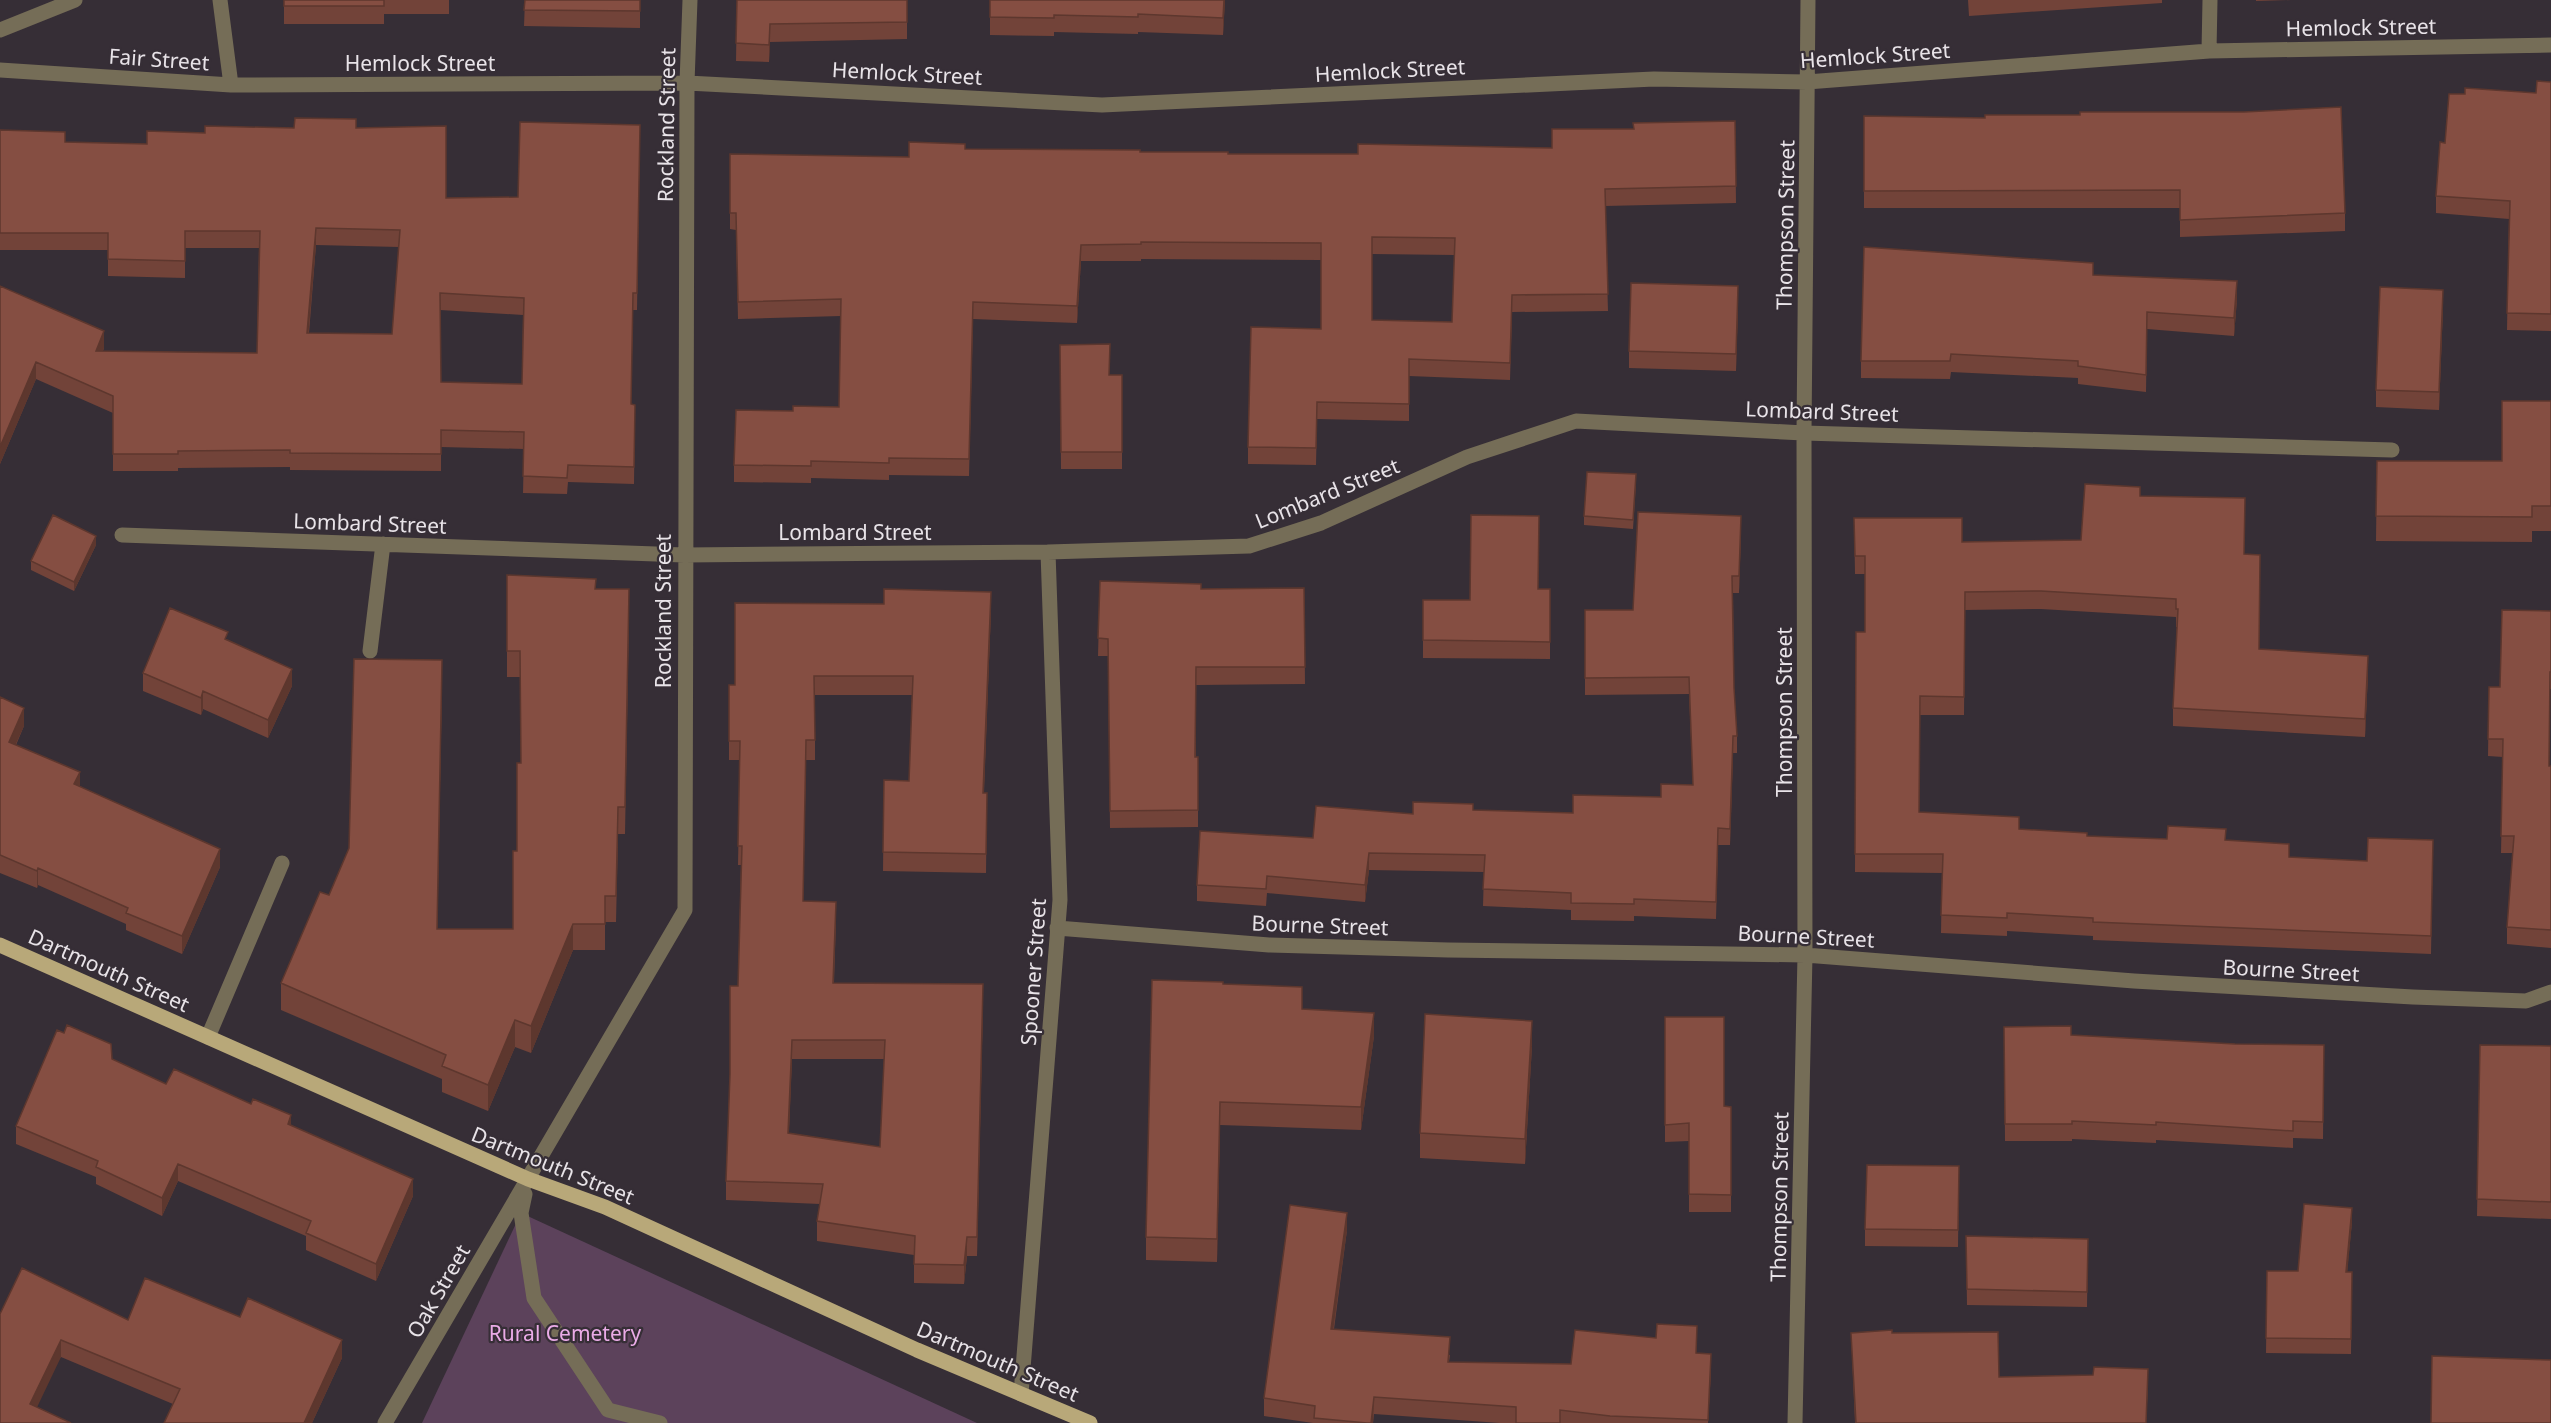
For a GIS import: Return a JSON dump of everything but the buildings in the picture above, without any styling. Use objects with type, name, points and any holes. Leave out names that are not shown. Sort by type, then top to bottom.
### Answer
[{"type":"main road","name":"Dartmouth Street","points":[[0,945],[528,1179],[605,1207],[917,1350],[1090,1423]]},
{"type":"street","points":[[0,30],[75,0]]},
{"type":"street","name":"Fair Street","points":[[0,70],[231,85],[220,0]]},
{"type":"street","name":"Rockland Street","points":[[528,1179],[685,910],[684,555],[687,83],[690,0]]},
{"type":"street","name":"Thompson Street","points":[[1795,1423],[1805,956],[1804,433],[1808,0]]},
{"type":"street","points":[[2209,51],[2210,0]]},
{"type":"street","name":"Hemlock Street","points":[[231,85],[687,83],[1101,105],[1654,79],[1807,82],[2209,51],[2551,45]]},
{"type":"street","name":"Lombard Street","points":[[122,535],[684,555],[1048,552],[1249,546],[1321,523],[1467,458],[1576,421],[1804,433],[2392,450]]},
{"type":"street","points":[[370,651],[383,544]]},
{"type":"street","name":"Spooner Street","points":[[1021,1394],[1060,900],[1048,552]]},
{"type":"street","points":[[208,1037],[282,863]]},
{"type":"street","name":"Bourne Street","points":[[1057,928],[1281,945],[1805,956],[2299,992],[2526,1001],[2551,992]]},
{"type":"street","points":[[528,1179],[521,1213],[534,1299],[608,1410],[660,1423]]},
{"type":"street","name":"Oak Street","points":[[385,1423],[528,1179]]},
{"type":"green space","name":"Rural Cemetery","points":[[521,1213],[977,1423],[422,1423]]}]
